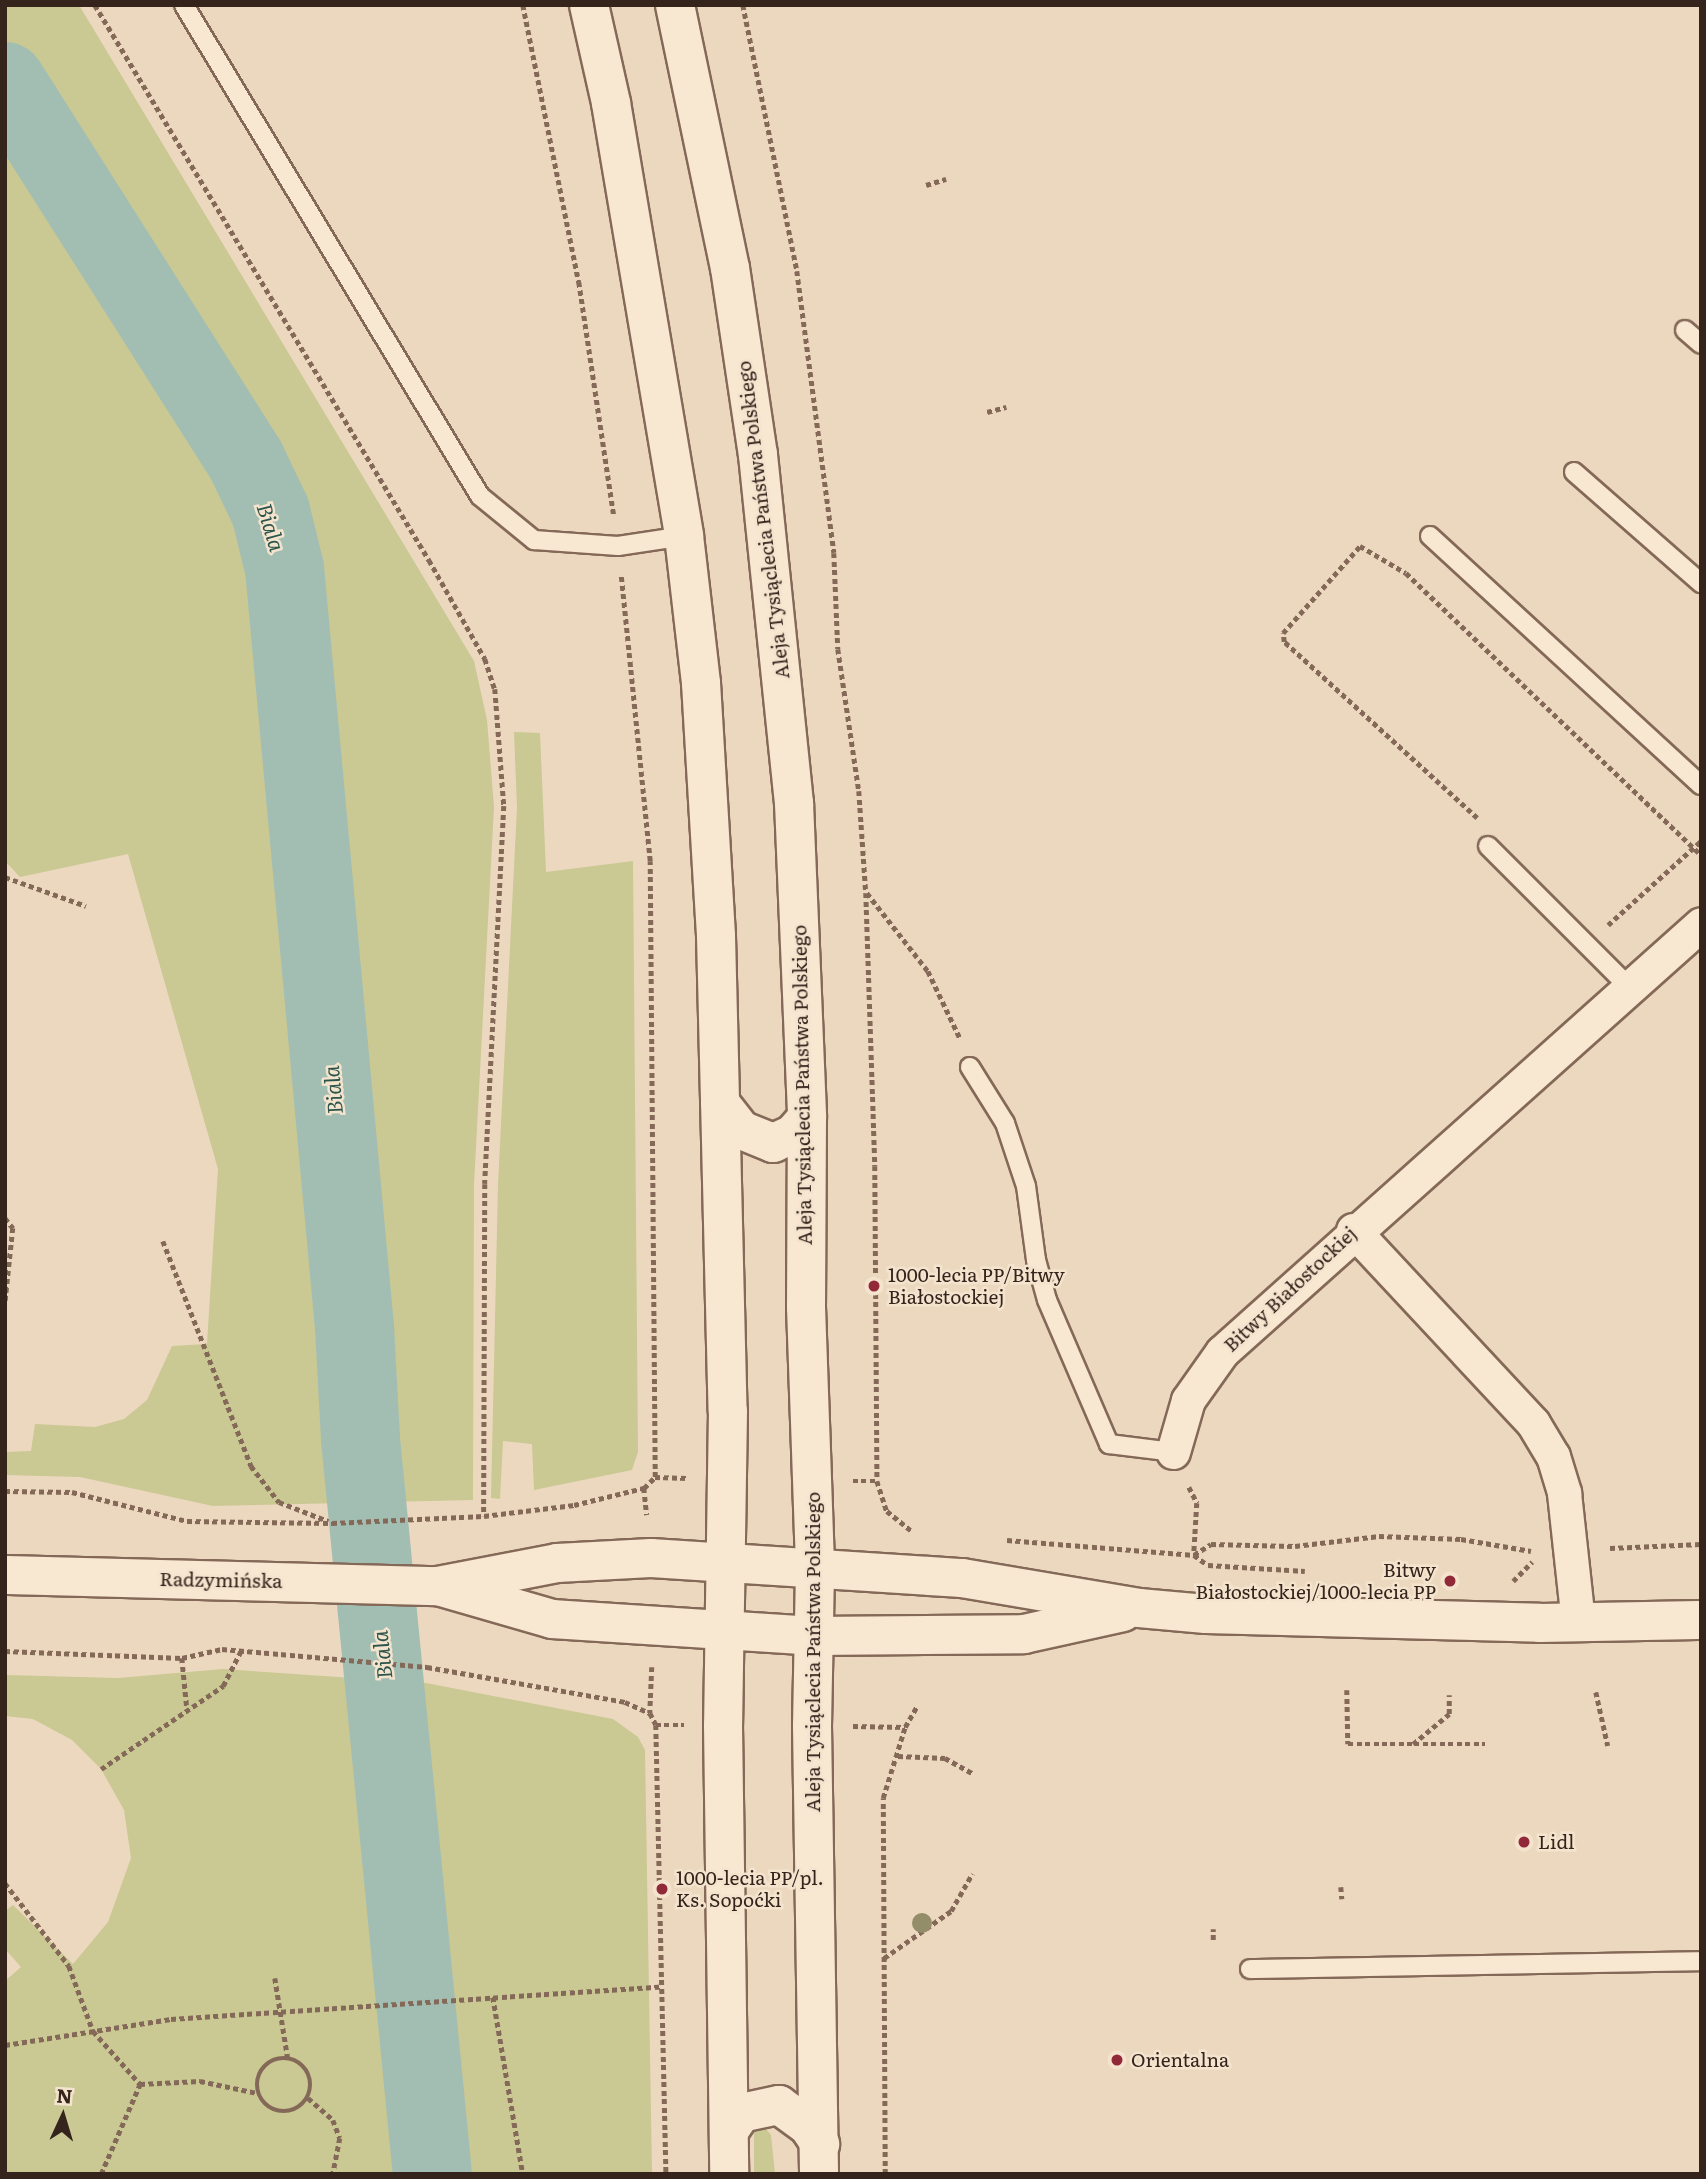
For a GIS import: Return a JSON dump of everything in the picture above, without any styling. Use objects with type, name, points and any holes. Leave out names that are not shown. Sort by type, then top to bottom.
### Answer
[{"type":"main road","points":[[589,5],[611,103],[684,536],[702,696],[720,1103],[728,1411],[723,1631],[729,2174]]},
{"type":"main road","name":"Aleja Tysiąclecia Państwa Polskiego","points":[[675,5],[730,268],[758,454],[794,803],[807,1118],[806,1307],[815,1570],[813,1636],[820,2159]]},
{"type":"main road","points":[[720,1103],[741,1130],[773,1143],[793,1134],[807,1118]]},
{"type":"main road","name":"Radzymińska","points":[[429,1586],[557,1563],[651,1558],[815,1570]]},
{"type":"main road","points":[[815,1570],[962,1578],[1139,1608],[1254,1616],[1578,1622],[1701,1620]]},
{"type":"main road","name":"Radzymińska","points":[[5,1575],[429,1586],[552,1619],[813,1636]]},
{"type":"main road","points":[[813,1636],[1024,1634],[1139,1608]]},
{"type":"main road","points":[[729,2131],[741,2113],[779,2105],[808,2126],[820,2159]]},
{"type":"street","name":"Bitwy Białostockiej","points":[[1173,1452],[1188,1399],[1222,1352],[1358,1226],[1701,923]]},
{"type":"street","points":[[1358,1226],[1533,1423],[1553,1456],[1572,1550],[1578,1622]]},
{"type":"lane","points":[[184,5],[480,496],[534,540],[618,546],[684,536]]},
{"type":"lane","points":[[1685,330],[1701,344]]},
{"type":"lane","points":[[1574,472],[1701,583]]},
{"type":"lane","points":[[1430,536],[1701,785]]},
{"type":"lane","points":[[1488,846],[1629,987]]},
{"type":"lane","points":[[970,1067],[1005,1123],[1026,1186],[1035,1260],[1047,1300],[1109,1444],[1173,1452]]},
{"type":"lane","points":[[1250,1969],[1701,1961]]},
{"type":"path","points":[[94,5],[429,560],[485,659],[495,689],[503,806],[485,1184],[484,1516]]},
{"type":"path","points":[[5,1491],[72,1492],[187,1521],[332,1523],[484,1516],[601,1500],[644,1488],[655,1477],[650,861],[618,546],[579,282],[523,5]]},
{"type":"path","points":[[743,5],[797,271],[824,463],[838,649],[859,791],[866,892],[875,1166],[877,1481],[887,1511],[914,1533]]},
{"type":"path","points":[[926,185],[946,179]]},
{"type":"path","points":[[987,412],[1006,407]]},
{"type":"path","points":[[1488,846],[1477,818],[1282,637],[1360,546],[1406,573],[1701,855]]},
{"type":"path","points":[[1587,944],[1701,841]]},
{"type":"path","points":[[5,877],[86,906]]},
{"type":"path","points":[[866,892],[928,971],[949,1010],[970,1067]]},
{"type":"path","points":[[5,1218],[13,1228],[5,1304]]},
{"type":"path","points":[[163,1241],[251,1466],[279,1502],[332,1523]]},
{"type":"path","points":[[1173,1452],[1197,1503],[1194,1555]]},
{"type":"path","points":[[994,1539],[1194,1555],[1211,1544],[1294,1546],[1378,1536],[1461,1539],[1538,1552],[1701,1544]]},
{"type":"path","points":[[5,1651],[182,1658],[222,1649],[427,1667],[625,1702],[650,1713],[656,1725],[666,2174]]},
{"type":"path","points":[[101,1769],[187,1707],[223,1686],[241,1651]]},
{"type":"path","points":[[182,1658],[187,1707]]},
{"type":"path","points":[[1347,1690],[1348,1744],[1485,1744]]},
{"type":"path","points":[[1596,1692],[1608,1746]]},
{"type":"path","points":[[1413,1744],[1449,1714],[1449,1695]]},
{"type":"path","points":[[885,2174],[883,1798],[905,1727],[917,1706]]},
{"type":"path","points":[[898,1756],[945,1758],[972,1773]]},
{"type":"path","points":[[884,1958],[951,1910],[972,1874]]},
{"type":"path","points":[[5,1883],[69,1966],[93,2031],[140,2084]]},
{"type":"path","points":[[1341,1887],[1342,1899]]},
{"type":"path","points":[[1213,1929],[1213,1940]]},
{"type":"path","points":[[275,1978],[288,2059]]},
{"type":"path","points":[[5,2045],[171,2019],[662,1986]]},
{"type":"path","points":[[493,1997],[518,2123],[523,2174]]},
{"type":"path","points":[[288,2059],[306,2068],[311,2082],[308,2098],[297,2109],[281,2112],[266,2106],[257,2092],[257,2077],[265,2065],[288,2059]]},
{"type":"path","points":[[140,2084],[200,2081],[257,2092]]},
{"type":"path","points":[[101,2174],[140,2084]]},
{"type":"path","points":[[308,2098],[333,2120],[340,2138],[333,2174]]},
{"type":"shaded area","points":[[5,5],[79,5],[474,661],[487,720],[494,807],[474,1185],[473,1500],[213,1506],[80,1477],[5,1475],[5,1452],[31,1451],[35,1424],[95,1427],[124,1419],[147,1400],[172,1346],[207,1344],[218,1169],[128,854],[20,877],[5,861]]},
{"type":"shaded area","points":[[514,732],[540,733],[546,872],[633,861],[638,1452],[632,1470],[534,1490],[532,1444],[503,1441],[500,1499],[491,1498],[498,1184],[517,808]]},
{"type":"shaded area","points":[[223,1669],[426,1683],[613,1719],[638,1737],[645,1750],[652,2174],[5,2174],[5,1981],[21,1967],[5,1949],[5,1911],[13,1905],[73,1964],[108,1922],[131,1858],[124,1810],[101,1769],[72,1740],[33,1719],[5,1716],[5,1675],[118,1678]]},
{"type":"shaded area","points":[[762,2124],[771,2135],[775,2174],[754,2174],[754,2133]]},
{"type":"waterway","name":"Biala","points":[[5,81],[246,461],[270,511],[284,568],[354,1327],[360,1439],[432,2174]]},
{"type":"place","name":"1000-lecia PP/Bitwy Białostockiej","points":[[874,1286]]},
{"type":"place","name":"Bitwy Białostockiej/1000-lecia PP","points":[[1450,1581]]},
{"type":"place","name":"Lidl","points":[[1524,1842]]},
{"type":"place","name":"1000-lecia PP/pl. Ks. Sopoćki","points":[[662,1889]]},
{"type":"place","name":"Orientalna","points":[[1117,2060]]}]
